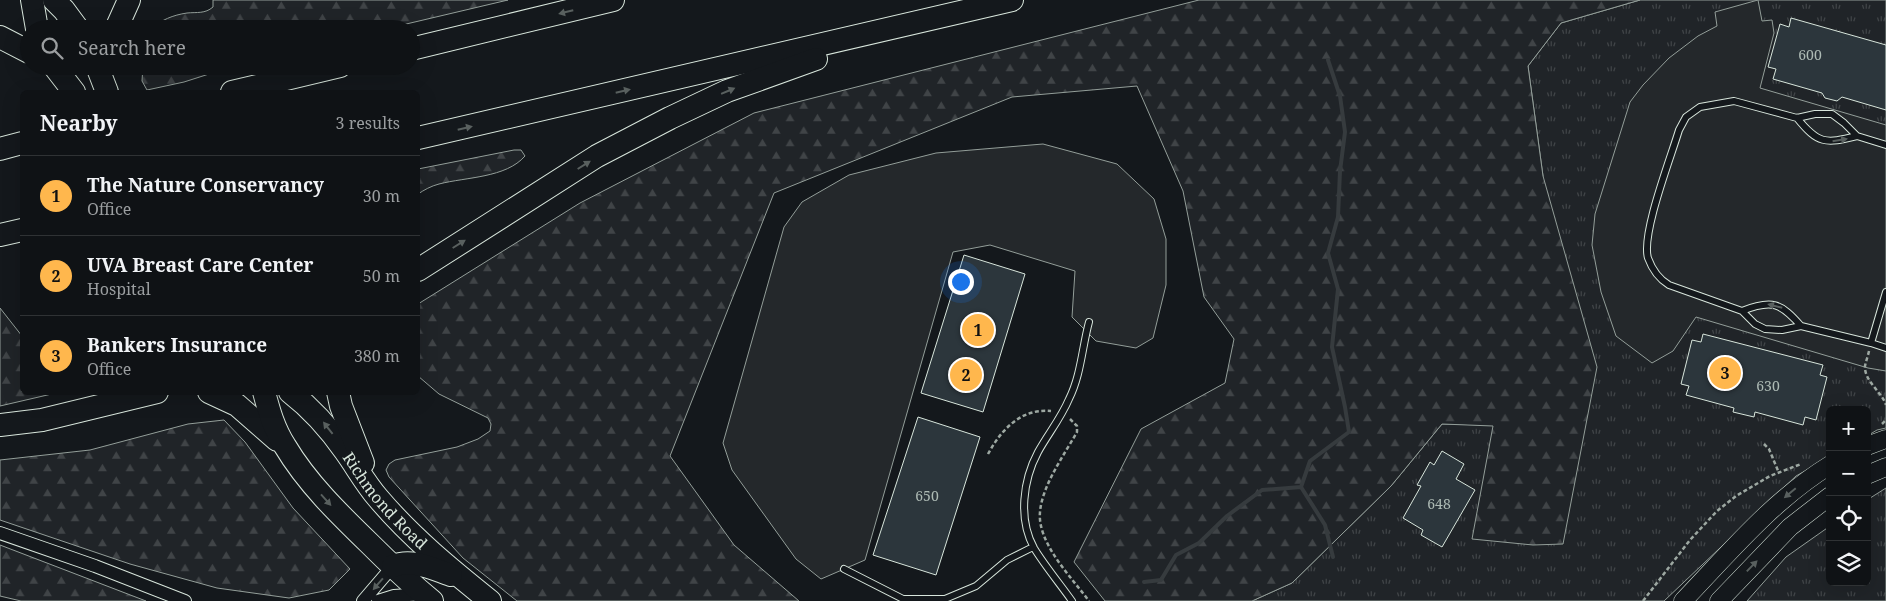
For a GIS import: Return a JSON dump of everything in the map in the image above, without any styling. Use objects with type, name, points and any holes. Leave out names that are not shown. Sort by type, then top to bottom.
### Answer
[{"type":"highway","points":[[32,0],[35,20]]},
{"type":"highway","points":[[54,0],[71,20]]},
{"type":"highway","points":[[120,20],[129,0]]},
{"type":"highway","points":[[420,47],[613,0]]},
{"type":"highway","points":[[420,138],[1012,0]]},
{"type":"highway","points":[[420,269],[597,156],[727,91],[765,76],[849,48],[919,31],[962,12]]},
{"type":"highway","points":[[0,37],[20,47]]},
{"type":"highway","points":[[240,90],[303,75]]},
{"type":"highway","points":[[0,149],[20,144]]},
{"type":"highway","points":[[0,235],[20,230]]},
{"type":"highway","points":[[70,413],[103,395]]},
{"type":"highway","points":[[0,425],[42,420],[145,395]]},
{"type":"highway","points":[[215,395],[237,405],[285,447],[326,500],[428,598]]},
{"type":"highway","points":[[265,395],[272,419],[285,447]]},
{"type":"highway","name":"Richmond Road","points":[[294,395],[307,405],[325,424],[376,496],[411,534],[490,601]]},
{"type":"highway","points":[[339,395],[341,406],[376,496]]},
{"type":"highway","points":[[393,566],[411,563],[462,578]]},
{"type":"street","points":[[1871,445],[1886,440]]},
{"type":"street","points":[[1871,473],[1886,467]]},
{"type":"street","points":[[1683,601],[1790,492],[1826,468]]},
{"type":"street","points":[[1718,601],[1790,527],[1826,499]]},
{"type":"street","points":[[0,534],[96,566],[185,601]]},
{"type":"street","points":[[363,601],[393,566]]},
{"type":"street","points":[[378,601],[394,596],[428,598]]},
{"type":"lane","points":[[1886,145],[1857,136],[1832,114],[1815,114],[1797,118],[1734,101],[1700,107],[1686,117],[1680,130],[1648,230],[1648,257],[1659,278],[1669,285],[1742,311],[1755,324],[1765,329],[1782,330],[1802,326],[1886,348]]},
{"type":"lane","points":[[1797,118],[1808,132],[1822,141],[1837,141],[1857,136]]},
{"type":"lane","points":[[1871,343],[1886,292]]},
{"type":"lane","points":[[1742,311],[1756,306],[1771,304],[1787,310],[1802,326]]},
{"type":"lane","points":[[1072,601],[1034,547],[1025,517],[1024,500],[1030,468],[1062,415],[1076,384],[1089,322]]},
{"type":"lane","points":[[844,569],[903,599],[945,599],[976,586],[1007,560],[1034,547]]},
{"type":"path","points":[[1871,343],[1865,368],[1871,382],[1882,395],[1886,405]]},
{"type":"path","points":[[988,454],[998,436],[1012,422],[1038,412],[1048,411],[1070,418],[1078,429],[1056,467],[1046,490],[1040,511],[1040,519],[1046,540],[1053,553],[1089,601]]},
{"type":"path","points":[[1764,444],[1769,449],[1779,473]]},
{"type":"path","points":[[1644,601],[1690,540],[1717,511],[1736,496],[1770,476],[1806,462]]},
{"type":"green space","points":[[213,0],[508,0],[420,21],[165,20],[187,13],[207,11],[213,7]]},
{"type":"green space","points":[[1199,0],[1640,0],[1561,23],[1528,66],[1543,176],[1597,367],[1563,544],[1533,545],[1472,539],[1493,426],[1442,424],[1391,486],[1292,583],[1252,601],[1105,601],[1074,562],[1141,429],[1225,383],[1234,339],[1204,297],[1183,191],[1137,86],[1012,97],[774,193],[670,456],[734,545],[799,601],[517,601],[463,558],[389,477],[386,470],[389,464],[395,460],[457,447],[478,439],[490,431],[491,424],[488,418],[439,394],[420,378],[420,303],[580,203],[754,113]]},
{"type":"green space","points":[[1640,0],[1886,0],[1886,428],[1871,434],[1871,406],[1826,406],[1826,459],[1796,476],[1664,601],[1252,601],[1292,583],[1391,486],[1442,424],[1493,425],[1543,176],[1528,66],[1561,23]]},
{"type":"green space","points":[[142,75],[206,75],[147,90],[142,81]]},
{"type":"green space","points":[[514,150],[521,150],[525,156],[517,163],[497,173],[439,184],[420,193],[420,169]]},
{"type":"green space","points":[[0,308],[20,333],[20,395],[47,395],[0,406]]},
{"type":"green space","points":[[224,420],[245,442],[293,508],[350,569],[329,590],[289,598],[217,588],[130,564],[0,520],[0,460],[90,450],[188,424]]},
{"type":"green space","points":[[1886,488],[1886,601],[1747,601],[1786,557],[1826,529],[1826,586],[1871,586],[1871,497]]},
{"type":"green space","points":[[0,545],[146,601],[21,601],[0,596]]},
{"type":"shaded area","points":[[1758,0],[1762,21],[1772,20],[1774,33],[1760,88],[1886,125],[1886,371],[1868,368],[1696,317],[1673,351],[1652,363],[1616,336],[1601,292],[1592,245],[1595,214],[1630,102],[1643,85],[1669,58],[1698,36],[1717,26],[1715,12]]},
{"type":"shaded area","points":[[1043,144],[1117,164],[1154,199],[1166,239],[1166,285],[1153,338],[1136,348],[1096,341],[1072,317],[1075,271],[990,245],[953,252],[865,560],[821,579],[796,559],[732,470],[723,443],[784,227],[802,202],[849,175],[936,153]]},
{"type":"building","points":[[1791,18],[1886,45],[1886,110],[1842,97],[1837,101],[1825,98],[1822,93],[1773,79],[1776,69],[1768,67],[1780,24],[1789,27]]},
{"type":"building","points":[[964,255],[1025,274],[983,412],[921,393]]},
{"type":"building","points":[[1703,334],[1823,365],[1820,375],[1827,377],[1816,420],[1805,417],[1803,425],[1755,412],[1754,417],[1733,412],[1734,408],[1686,395],[1689,386],[1681,384],[1692,340],[1701,342]]},
{"type":"building","points":[[918,417],[980,437],[936,575],[873,555]]},
{"type":"building","points":[[1442,451],[1464,464],[1456,479],[1475,490],[1442,547],[1421,535],[1423,530],[1403,518],[1421,486],[1417,485],[1430,462],[1434,465]]},
{"type":"waterway","points":[[1144,582],[1161,580],[1176,555],[1199,543],[1227,516],[1262,490],[1301,487],[1310,461],[1349,432],[1332,347],[1338,289],[1328,253],[1338,217],[1340,171],[1345,132],[1340,96],[1328,60]]},
{"type":"waterway","points":[[1301,487],[1325,525],[1333,557]]},
{"type":"place","name":"The Nature Conservancy","points":[[978,330]]},
{"type":"place","name":"Bankers Insurance","points":[[1725,373]]},
{"type":"place","name":"UVA Breast Care Center","points":[[966,375]]}]
